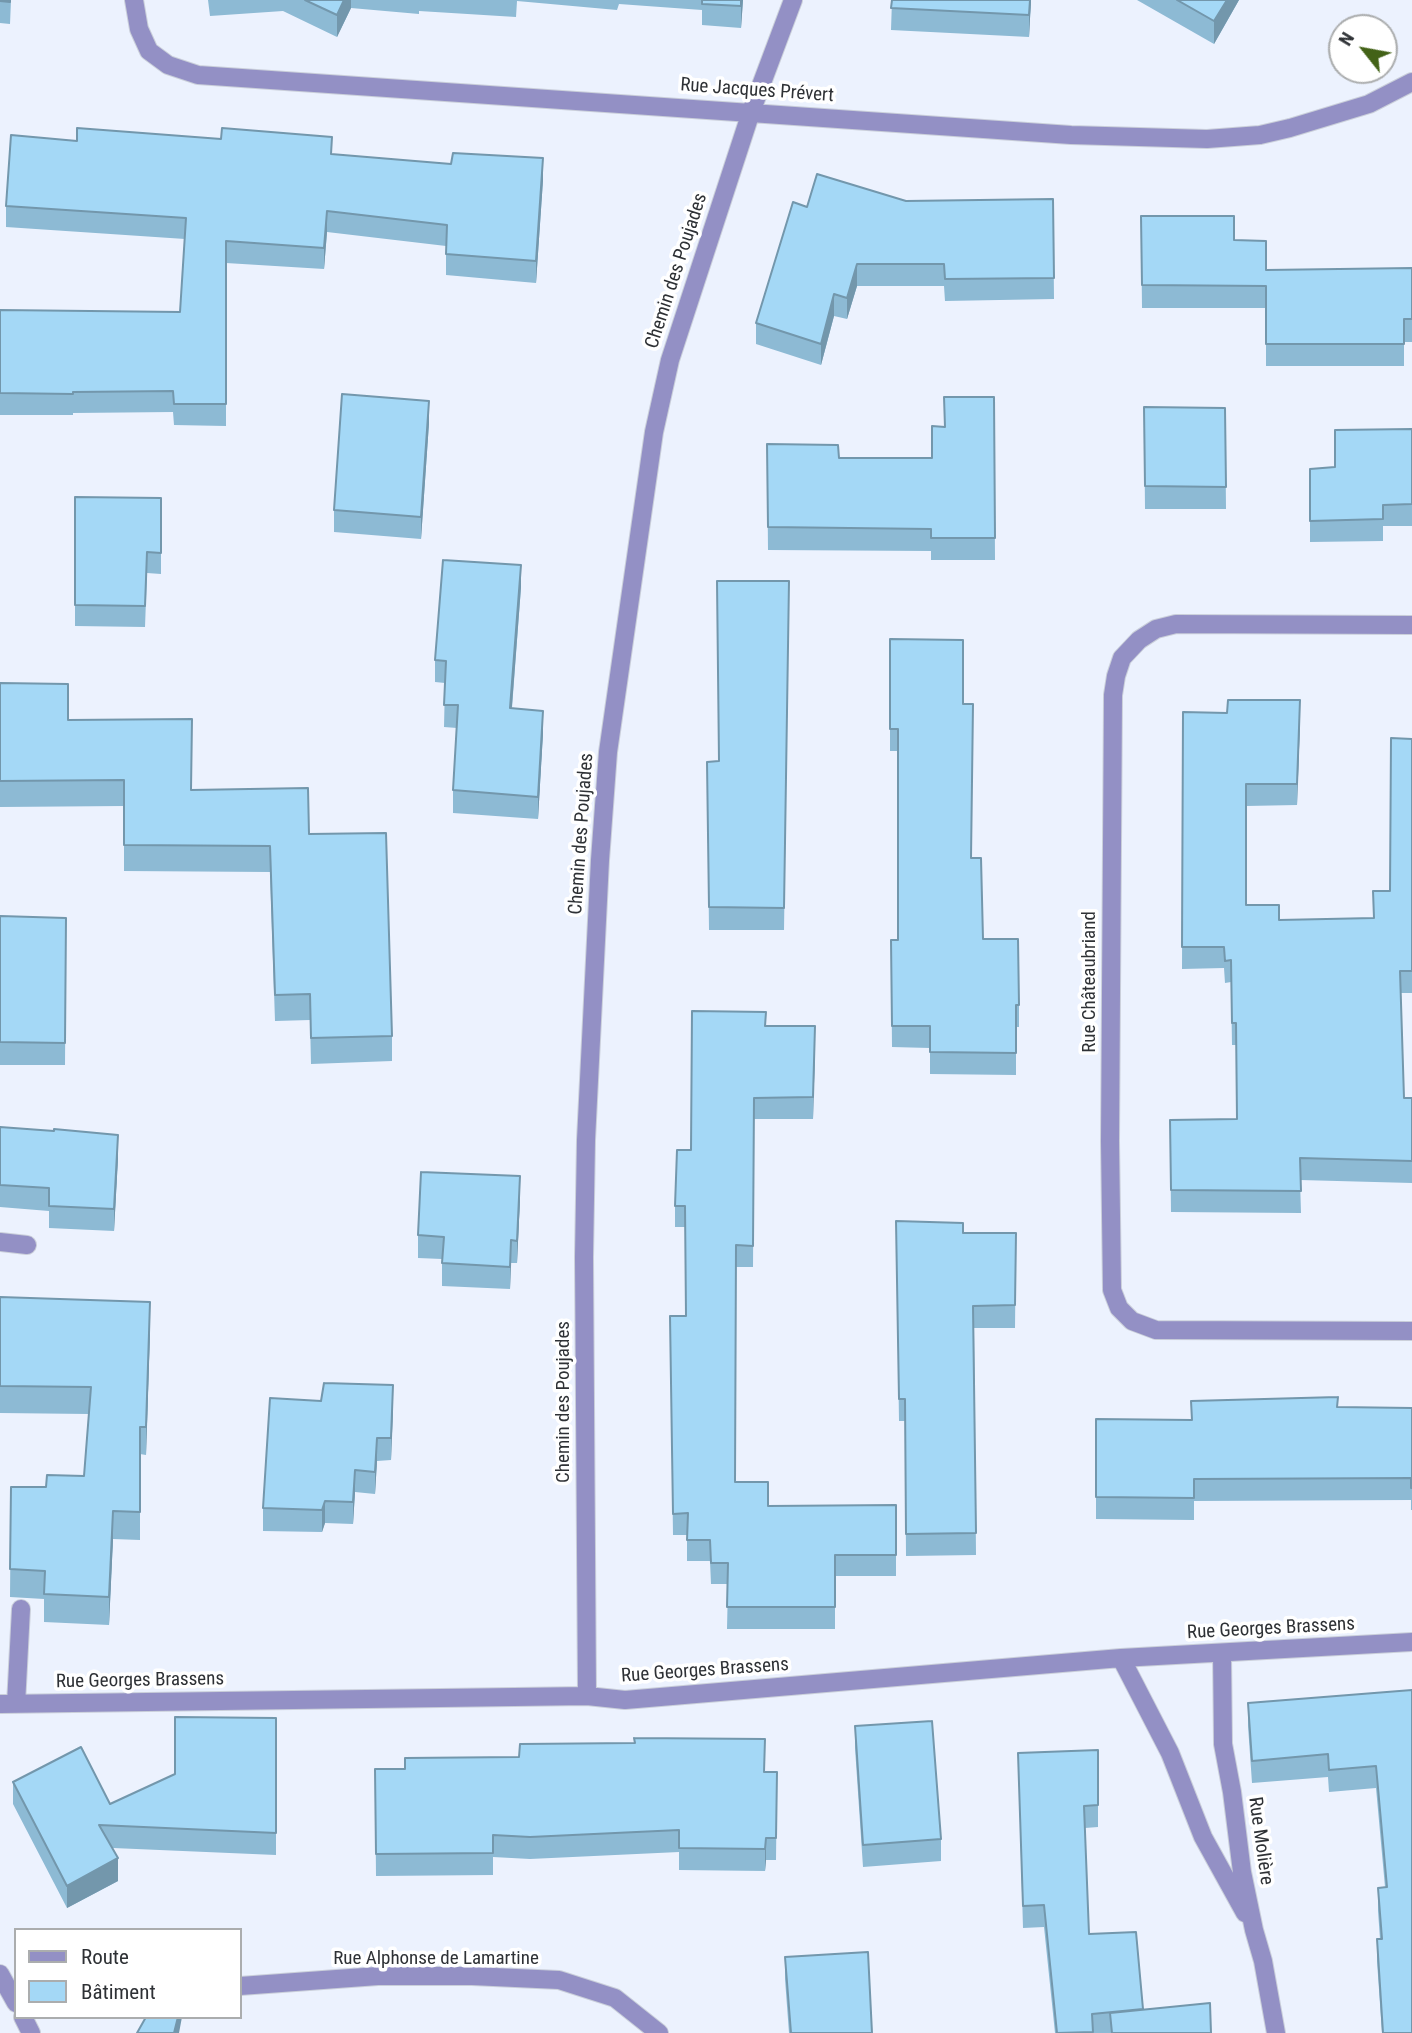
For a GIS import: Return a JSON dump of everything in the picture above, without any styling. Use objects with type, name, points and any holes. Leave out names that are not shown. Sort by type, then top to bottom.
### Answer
[{"type":"street","name":"Rue Jacques Prévert","points":[[134,0],[139,29],[149,51],[168,65],[198,75],[1071,135],[1207,139],[1260,135],[1369,104],[1412,82]]},
{"type":"street","name":"Chemin des Poujades","points":[[587,1696],[584,1270],[586,1153],[608,752],[654,432],[670,359],[751,112],[793,0]]},
{"type":"street","name":"Rue Châteaubriand","points":[[1412,625],[1176,624],[1156,629],[1139,640],[1122,658],[1113,695],[1110,1141],[1112,1290],[1119,1308],[1132,1321],[1156,1330],[1412,1331]]},
{"type":"street","points":[[0,1242],[27,1245]]},
{"type":"street","points":[[8,1704],[21,1609]]},
{"type":"street","name":"Rue Georges Brassens","points":[[8,1704],[587,1696],[625,1700],[1121,1658],[1412,1642]]},
{"type":"street","name":"Rue Molière","points":[[1222,1653],[1223,1744],[1242,1872],[1263,1961],[1276,2033]]},
{"type":"street","points":[[1121,1658],[1170,1753],[1203,1837],[1254,1930]]},
{"type":"street","points":[[0,1974],[14,1998]]},
{"type":"street","name":"Rue Alphonse de Lamartine","points":[[242,1986],[378,1976],[559,1980],[615,1998],[659,2033]]},
{"type":"building","points":[[305,0],[344,0],[337,15]]},
{"type":"building","points":[[702,0],[741,0],[741,6],[702,4]]},
{"type":"building","points":[[892,0],[1030,0],[1029,15],[891,8]]},
{"type":"building","points":[[1177,0],[1227,0],[1214,21]]},
{"type":"building","points":[[77,128],[221,139],[222,128],[332,137],[331,154],[451,164],[453,153],[543,158],[536,261],[446,254],[447,225],[327,211],[324,248],[226,241],[226,404],[174,404],[173,391],[0,393],[0,310],[180,312],[186,218],[6,206],[11,135],[77,141]]},
{"type":"building","points":[[817,174],[906,201],[1053,199],[1054,278],[945,279],[944,264],[857,264],[847,298],[834,294],[821,344],[756,323],[793,202],[807,207]]},
{"type":"building","points":[[1141,216],[1234,216],[1234,240],[1266,241],[1266,270],[1412,268],[1412,319],[1404,319],[1404,344],[1266,344],[1266,286],[1142,285]]},
{"type":"building","points":[[342,394],[429,401],[421,517],[334,510]]},
{"type":"building","points":[[944,397],[994,397],[995,538],[931,538],[931,529],[768,527],[767,444],[838,445],[839,458],[932,458],[932,426],[945,427]]},
{"type":"building","points":[[1144,407],[1225,408],[1226,487],[1145,486]]},
{"type":"building","points":[[1412,429],[1412,504],[1383,505],[1383,519],[1310,521],[1310,469],[1335,467],[1335,430]]},
{"type":"building","points":[[75,497],[161,498],[161,553],[147,552],[145,606],[75,605]]},
{"type":"building","points":[[443,560],[521,565],[510,708],[543,711],[538,797],[453,790],[458,705],[444,705],[446,661],[435,660]]},
{"type":"building","points":[[717,581],[789,581],[784,908],[709,907],[707,762],[719,761]]},
{"type":"building","points":[[890,639],[963,640],[963,704],[973,704],[971,858],[981,858],[983,939],[1018,939],[1019,1005],[1016,1005],[1016,1053],[930,1052],[930,1026],[892,1026],[891,940],[898,940],[898,729],[890,729]]},
{"type":"building","points":[[0,683],[68,684],[68,720],[192,719],[191,790],[308,788],[309,834],[386,833],[392,1036],[311,1038],[310,994],[275,995],[270,846],[124,845],[124,780],[0,781]]},
{"type":"building","points":[[1228,700],[1300,700],[1297,784],[1246,784],[1246,905],[1279,905],[1279,920],[1374,918],[1373,891],[1390,891],[1391,738],[1412,739],[1412,971],[1400,971],[1404,1098],[1412,1098],[1412,1161],[1300,1158],[1301,1191],[1171,1190],[1170,1120],[1237,1119],[1236,1023],[1232,1023],[1231,960],[1225,961],[1224,947],[1182,947],[1183,712],[1227,713]]},
{"type":"building","points":[[0,916],[66,918],[65,1043],[0,1042]]},
{"type":"building","points":[[692,1011],[766,1012],[765,1026],[815,1026],[813,1097],[754,1098],[753,1246],[736,1245],[735,1482],[768,1482],[768,1506],[896,1505],[896,1555],[835,1555],[835,1607],[727,1607],[728,1563],[711,1563],[710,1540],[687,1540],[688,1513],[673,1514],[670,1316],[686,1316],[685,1206],[675,1206],[677,1150],[691,1150]]},
{"type":"building","points":[[0,1127],[118,1135],[114,1209],[49,1206],[49,1188],[0,1185]]},
{"type":"building","points":[[421,1172],[520,1176],[517,1241],[511,1240],[510,1267],[442,1263],[444,1237],[418,1235]]},
{"type":"building","points":[[896,1221],[963,1223],[963,1233],[1016,1233],[1015,1305],[973,1306],[976,1533],[906,1534],[905,1399],[899,1399]]},
{"type":"building","points":[[0,1297],[150,1302],[146,1427],[140,1427],[140,1512],[113,1511],[109,1597],[44,1594],[45,1571],[10,1569],[11,1487],[46,1487],[47,1475],[84,1476],[91,1387],[0,1386]]},
{"type":"building","points":[[324,1383],[393,1385],[391,1438],[377,1438],[375,1472],[355,1470],[353,1502],[325,1501],[322,1510],[263,1508],[270,1398],[321,1401]]},
{"type":"building","points":[[1338,1397],[1337,1407],[1412,1408],[1412,1488],[1411,1478],[1194,1479],[1194,1498],[1096,1497],[1096,1419],[1192,1420],[1191,1401]]},
{"type":"building","points":[[1412,1690],[1412,2033],[1383,2033],[1377,1939],[1382,1939],[1378,1888],[1387,1887],[1376,1766],[1329,1770],[1328,1754],[1252,1761],[1248,1703]]},
{"type":"building","points":[[175,1717],[276,1718],[276,1833],[99,1825],[118,1858],[67,1886],[13,1782],[81,1747],[110,1804],[175,1774]]},
{"type":"building","points":[[932,1721],[941,1839],[863,1845],[855,1726]]},
{"type":"building","points":[[634,1738],[765,1739],[764,1772],[777,1772],[776,1838],[766,1838],[765,1849],[679,1848],[679,1830],[530,1837],[493,1835],[493,1853],[376,1854],[375,1769],[405,1769],[405,1758],[519,1757],[520,1744],[635,1743]]},
{"type":"building","points":[[1098,1750],[1098,1805],[1084,1806],[1089,1934],[1136,1932],[1143,2009],[1092,2014],[1093,2032],[1057,2033],[1044,1905],[1023,1906],[1018,1753]]},
{"type":"building","points":[[868,1952],[872,2033],[791,2033],[785,1957]]},
{"type":"building","points":[[1210,2003],[1211,2033],[1112,2033],[1110,2013]]},
{"type":"building","points":[[145,2019],[178,2019],[174,2033],[137,2033]]}]
